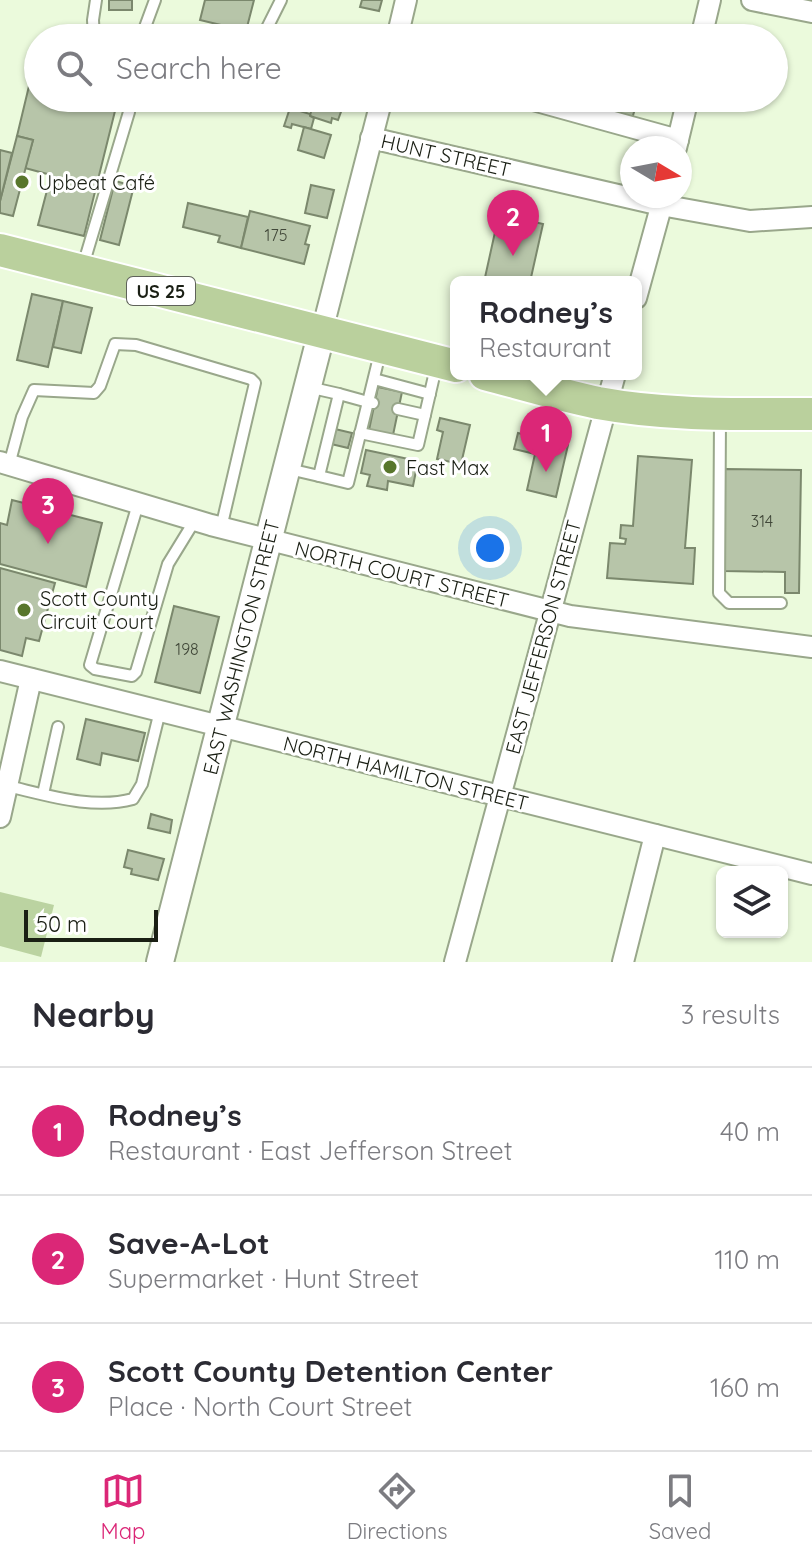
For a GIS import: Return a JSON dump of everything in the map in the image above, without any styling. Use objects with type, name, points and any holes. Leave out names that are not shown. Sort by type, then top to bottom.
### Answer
[{"type":"main road","name":"US 25","points":[[0,250],[447,364]]},
{"type":"main road","points":[[535,380],[611,389],[720,413],[812,414]]},
{"type":"street","points":[[400,24],[406,0]]},
{"type":"street","points":[[704,24],[710,0]]},
{"type":"street","points":[[752,0],[812,12]]},
{"type":"street","points":[[322,331],[378,112]]},
{"type":"street","points":[[572,112],[651,136]]},
{"type":"street","points":[[679,136],[685,112]]},
{"type":"street","name":"HUNT STREET","points":[[371,138],[620,191]]},
{"type":"street","name":"HUNT STREET","points":[[692,207],[750,221],[812,217]]},
{"type":"street","points":[[642,276],[661,208]]},
{"type":"street","name":"EAST WASHINGTON STREET","points":[[160,962],[322,331]]},
{"type":"street","name":"EAST JEFFERSON STREET","points":[[455,962],[611,389]]},
{"type":"street","name":"NORTH COURT STREET","points":[[4,463],[221,528],[550,611],[812,647]]},
{"type":"street","name":"NORTH HAMILTON STREET","points":[[0,671],[812,874]]},
{"type":"street","points":[[0,817],[31,679]]},
{"type":"street","points":[[623,962],[655,835]]},
{"type":"lane","points":[[93,24],[96,0]]},
{"type":"lane","points":[[146,24],[155,0]]},
{"type":"lane","points":[[269,24],[281,0]]},
{"type":"lane","points":[[81,270],[129,112]]},
{"type":"lane","points":[[4,463],[34,390],[94,393],[100,386],[115,344],[151,349],[251,379],[255,383],[221,528]]},
{"type":"lane","points":[[287,468],[348,483],[371,403],[381,347]]},
{"type":"lane","points":[[360,433],[418,445],[430,394],[447,364]]},
{"type":"lane","points":[[374,379],[430,394]]},
{"type":"lane","points":[[308,387],[371,403]]},
{"type":"lane","points":[[319,476],[339,394]]},
{"type":"lane","points":[[398,409],[425,415]]},
{"type":"lane","points":[[720,413],[719,593],[729,603],[781,603]]},
{"type":"lane","points":[[138,504],[90,665],[95,669],[132,676],[136,672],[168,564],[195,520]]},
{"type":"lane","points":[[7,786],[63,799],[116,804],[133,799],[142,784],[160,711]]},
{"type":"lane","points":[[43,794],[58,727]]},
{"type":"green space","points":[[0,892],[54,905],[41,957],[0,946]]},
{"type":"building","points":[[109,0],[132,0],[132,10],[109,10]]},
{"type":"building","points":[[205,0],[254,0],[248,24],[217,24],[200,20]]},
{"type":"building","points":[[362,0],[382,0],[379,11],[360,7]]},
{"type":"building","points":[[24,107],[24,112],[115,112],[84,236],[38,225],[51,175],[25,168],[33,140],[17,136]]},
{"type":"building","points":[[289,112],[303,112],[314,118],[311,129],[292,124],[291,128],[284,126]]},
{"type":"building","points":[[311,112],[341,112],[338,120],[332,118],[331,123],[310,116]]},
{"type":"building","points":[[607,112],[634,112],[632,119]]},
{"type":"building","points":[[304,127],[331,135],[324,158],[298,150]]},
{"type":"building","points":[[17,136],[33,140],[13,216],[0,213],[0,201]]},
{"type":"building","points":[[0,150],[12,153],[0,201]]},
{"type":"building","points":[[115,181],[134,186],[119,245],[100,240]]},
{"type":"building","points":[[311,185],[334,190],[327,218],[305,213]]},
{"type":"building","points":[[188,203],[248,217],[241,248],[218,242],[220,236],[183,227]]},
{"type":"building","points":[[250,211],[310,226],[304,264],[241,248]]},
{"type":"building","points":[[499,214],[543,224],[531,276],[485,276]]},
{"type":"building","points":[[32,294],[63,301],[48,367],[17,360]]},
{"type":"building","points":[[63,301],[92,308],[81,353],[53,347]]},
{"type":"building","points":[[378,387],[402,392],[393,435],[369,430]]},
{"type":"building","points":[[440,418],[470,425],[461,464],[437,459],[443,432],[437,430]]},
{"type":"building","points":[[335,429],[352,433],[348,448],[331,444]]},
{"type":"building","points":[[518,433],[568,445],[556,497],[527,490],[535,454],[514,449]]},
{"type":"building","name":"Fast Max","points":[[366,450],[418,461],[413,486],[388,481],[387,490],[367,486],[370,475],[361,473]]},
{"type":"building","points":[[638,456],[692,460],[685,548],[695,548],[693,584],[607,578],[610,543],[625,544],[626,539],[620,538],[621,525],[633,526]]},
{"type":"building","points":[[725,469],[801,470],[799,593],[785,593],[785,572],[724,571]]},
{"type":"building","points":[[12,500],[102,523],[86,587],[0,564],[0,523],[7,525]]},
{"type":"building","name":"Scott County Circuit Court","points":[[0,568],[55,583],[39,641],[26,638],[22,656],[0,650]]},
{"type":"building","points":[[174,606],[219,617],[200,693],[155,682]]},
{"type":"building","points":[[86,719],[145,733],[138,761],[102,753],[100,765],[77,759]]},
{"type":"building","points":[[151,814],[172,820],[170,833],[148,828]]},
{"type":"building","points":[[128,850],[164,859],[158,880],[131,874],[132,869],[124,867]]},
{"type":"place","name":"Upbeat Café","points":[[22,182]]},
{"type":"place","name":"Save-A-Lot","points":[[513,256]]},
{"type":"place","name":"Fast Max","points":[[390,467]]},
{"type":"place","name":"Rodney’s","points":[[546,472]]},
{"type":"place","name":"Scott County Detention Center","points":[[48,544]]},
{"type":"place","name":"Scott County Circuit Court","points":[[24,610]]}]
